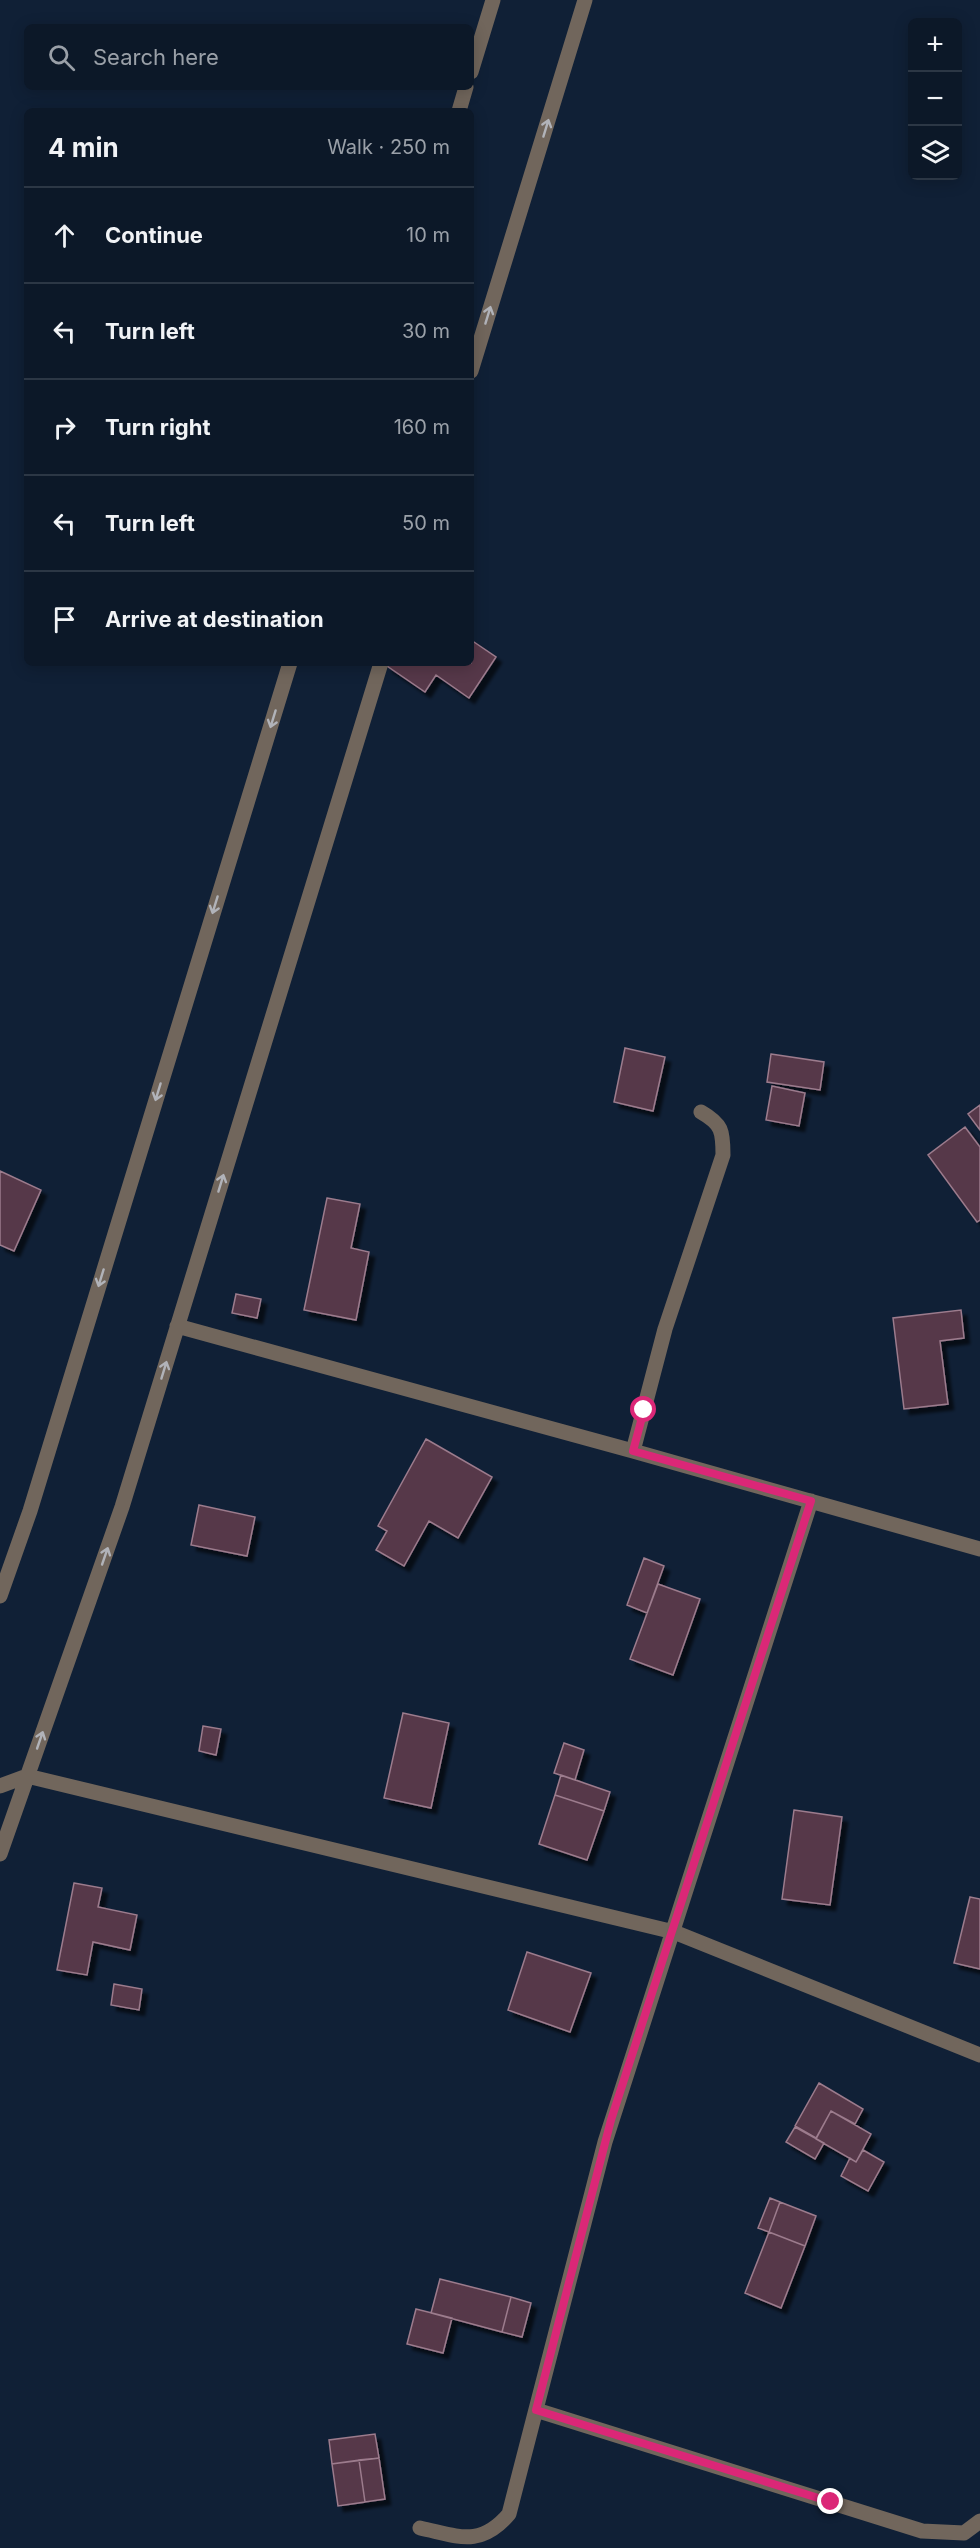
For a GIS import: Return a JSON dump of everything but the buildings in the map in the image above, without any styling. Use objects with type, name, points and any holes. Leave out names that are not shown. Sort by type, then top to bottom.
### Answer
[{"type":"street","points":[[474,62],[493,0]]},
{"type":"street","points":[[474,361],[585,0]]},
{"type":"street","points":[[460,108],[465,90]]},
{"type":"street","points":[[0,1596],[30,1511],[289,666]]},
{"type":"street","points":[[0,1854],[122,1506],[380,666]]},
{"type":"street","points":[[633,1451],[665,1329],[723,1155],[721,1131],[716,1121],[701,1112]]},
{"type":"street","points":[[177,1326],[980,1549]]},
{"type":"street","points":[[420,2528],[472,2538],[488,2534],[509,2514],[605,2142],[638,2032],[674,1932],[811,1501]]},
{"type":"street","points":[[0,1786],[27,1776],[674,1932],[980,2055]]},
{"type":"street","points":[[536,2410],[922,2531],[964,2533],[980,2521]]},
{"type":"route","points":[[644,1410],[633,1451],[811,1501],[674,1932],[638,2032],[611,2120],[536,2410],[831,2502]]}]
